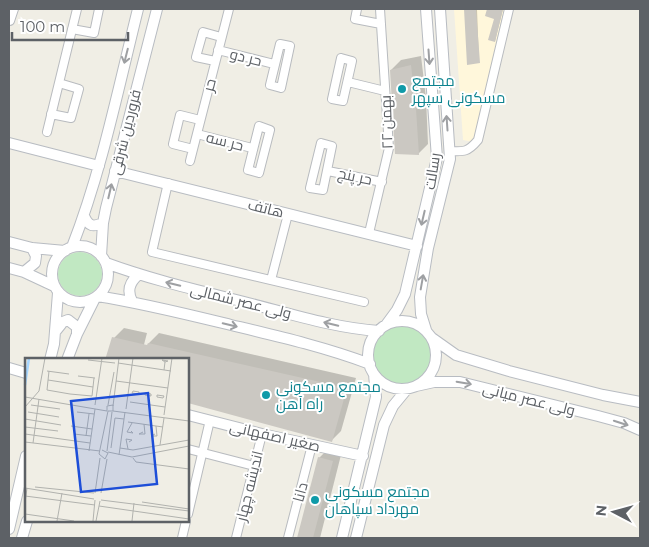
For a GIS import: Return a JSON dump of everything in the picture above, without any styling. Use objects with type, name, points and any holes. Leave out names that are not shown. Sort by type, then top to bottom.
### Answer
[{"type":"main road","name":"فروردین شرقی","points":[[69,249],[84,216],[99,166],[138,9]]},
{"type":"main road","name":"فروردین شرقی","points":[[103,260],[103,223],[157,9]]},
{"type":"main road","name":"رسالت","points":[[383,328],[397,310],[405,294],[437,158],[426,9]]},
{"type":"main road","name":"رسالت","points":[[429,334],[421,314],[420,297],[428,248],[450,158],[440,9]]},
{"type":"main road","points":[[9,143],[99,166]]},
{"type":"main road","name":"هاتف","points":[[115,171],[417,246]]},
{"type":"main road","points":[[84,216],[87,223],[91,226],[103,223]]},
{"type":"main road","points":[[9,242],[32,248],[88,248],[103,260],[108,271],[108,279],[96,297],[77,334],[68,358]]},
{"type":"main road","points":[[24,272],[35,263],[36,256],[32,248]]},
{"type":"main road","points":[[50,358],[55,332],[56,289],[52,270],[55,262],[69,249]]},
{"type":"main road","name":"ولی عصر شمالی","points":[[103,260],[138,275],[348,328],[383,328]]},
{"type":"main road","points":[[9,268],[24,272],[56,289],[64,298],[80,303],[96,297]]},
{"type":"main road","points":[[132,302],[129,295],[129,287],[132,280],[138,275]]},
{"type":"main road","name":"ولی عصر شمالی","points":[[96,297],[132,302],[256,331],[350,356],[372,369]]},
{"type":"main road","points":[[55,332],[63,322],[68,320],[76,327],[77,334]]},
{"type":"main road","points":[[342,538],[376,397],[368,352],[372,340],[383,328],[396,322],[407,321],[417,324],[429,334],[436,349],[436,360],[432,371],[425,380],[411,388],[393,406],[384,425],[356,538]]},
{"type":"main road","name":"ولی عصر میانی","points":[[429,334],[456,355],[508,371],[603,395],[640,402]]},
{"type":"main road","points":[[9,368],[25,372]]},
{"type":"main road","points":[[372,369],[380,381],[388,386],[397,389],[411,388]]},
{"type":"main road","name":"ولی عصر میانی","points":[[411,388],[434,382],[460,382],[598,416],[640,430]]},
{"type":"main road","name":"صغیر اصفهانی","points":[[189,414],[262,434],[363,456]]},
{"type":"main road","points":[[9,529],[25,460]]},
{"type":"main road","points":[[22,538],[27,522]]},
{"type":"street","points":[[9,21],[14,9]]},
{"type":"street","points":[[47,132],[77,9]]},
{"type":"street","points":[[72,29],[94,33],[99,9]]},
{"type":"street","name":"حر","points":[[190,161],[228,9]]},
{"type":"street","points":[[357,9],[355,19],[381,24]]},
{"type":"street","name":"۲۲ بهمن","points":[[369,234],[389,148],[380,9]]},
{"type":"street","points":[[449,151],[462,152],[471,149],[478,140],[510,9]]},
{"type":"street","points":[[215,61],[196,56],[202,32],[222,37]]},
{"type":"street","points":[[280,44],[290,46],[281,88],[270,85],[274,64],[280,44]]},
{"type":"street","name":"حر دو","points":[[218,50],[274,64]]},
{"type":"street","points":[[341,58],[352,61],[348,82],[343,101],[332,99],[341,58]]},
{"type":"street","points":[[348,82],[385,91]]},
{"type":"street","points":[[51,114],[71,118],[79,89],[59,83]]},
{"type":"street","points":[[193,149],[173,144],[180,115],[200,120]]},
{"type":"street","points":[[259,126],[270,130],[259,173],[248,170],[252,148],[259,126]]},
{"type":"street","name":"حر سه","points":[[197,134],[252,148]]},
{"type":"street","points":[[321,143],[332,146],[328,171],[322,190],[310,188],[321,143]]},
{"type":"street","name":"حر پنج","points":[[328,171],[382,182]]},
{"type":"street","points":[[168,183],[152,252],[364,302]]},
{"type":"street","points":[[271,280],[288,214]]},
{"type":"street","points":[[189,510],[210,420]]},
{"type":"street","name":"اندیشه چهار","points":[[236,538],[262,434]]},
{"type":"street","name":"دانا","points":[[288,538],[312,445]]},
{"type":"street","points":[[189,450],[254,466]]},
{"type":"street","points":[[182,538],[186,522]]},
{"type":"shaded area","points":[[454,9],[508,9],[483,116],[473,142],[463,140]]},
{"type":"green space","points":[[84,252],[96,258],[101,265],[101,283],[96,290],[89,295],[76,296],[68,293],[61,286],[58,270],[61,262],[68,255]]},
{"type":"green space","points":[[397,325],[409,325],[420,330],[428,338],[433,349],[431,367],[420,380],[409,385],[397,385],[386,380],[378,372],[373,361],[373,349],[378,338],[386,330]]},
{"type":"building","points":[[464,9],[476,9],[480,63],[467,65]]},
{"type":"building","points":[[487,9],[503,9],[495,42],[488,40],[494,19],[485,16]]},
{"type":"building","points":[[411,65],[419,155],[395,154],[390,70]]},
{"type":"building","name":"مجتمع مسکونی راه آهن","points":[[112,337],[147,345],[148,343],[347,388],[332,442],[189,403],[189,358],[106,358]]},
{"type":"building","name":"مجتمع مسکونی مهرداد سپاهان","points":[[318,457],[333,461],[313,538],[297,538]]},
{"type":"place","name":"مجتمع مسکونی سپهر","points":[[402,89]]},
{"type":"place","name":"مجتمع مسکونی راه آهن","points":[[266,395]]},
{"type":"place","name":"مجتمع مسکونی مهرداد سپاهان","points":[[315,500]]}]
